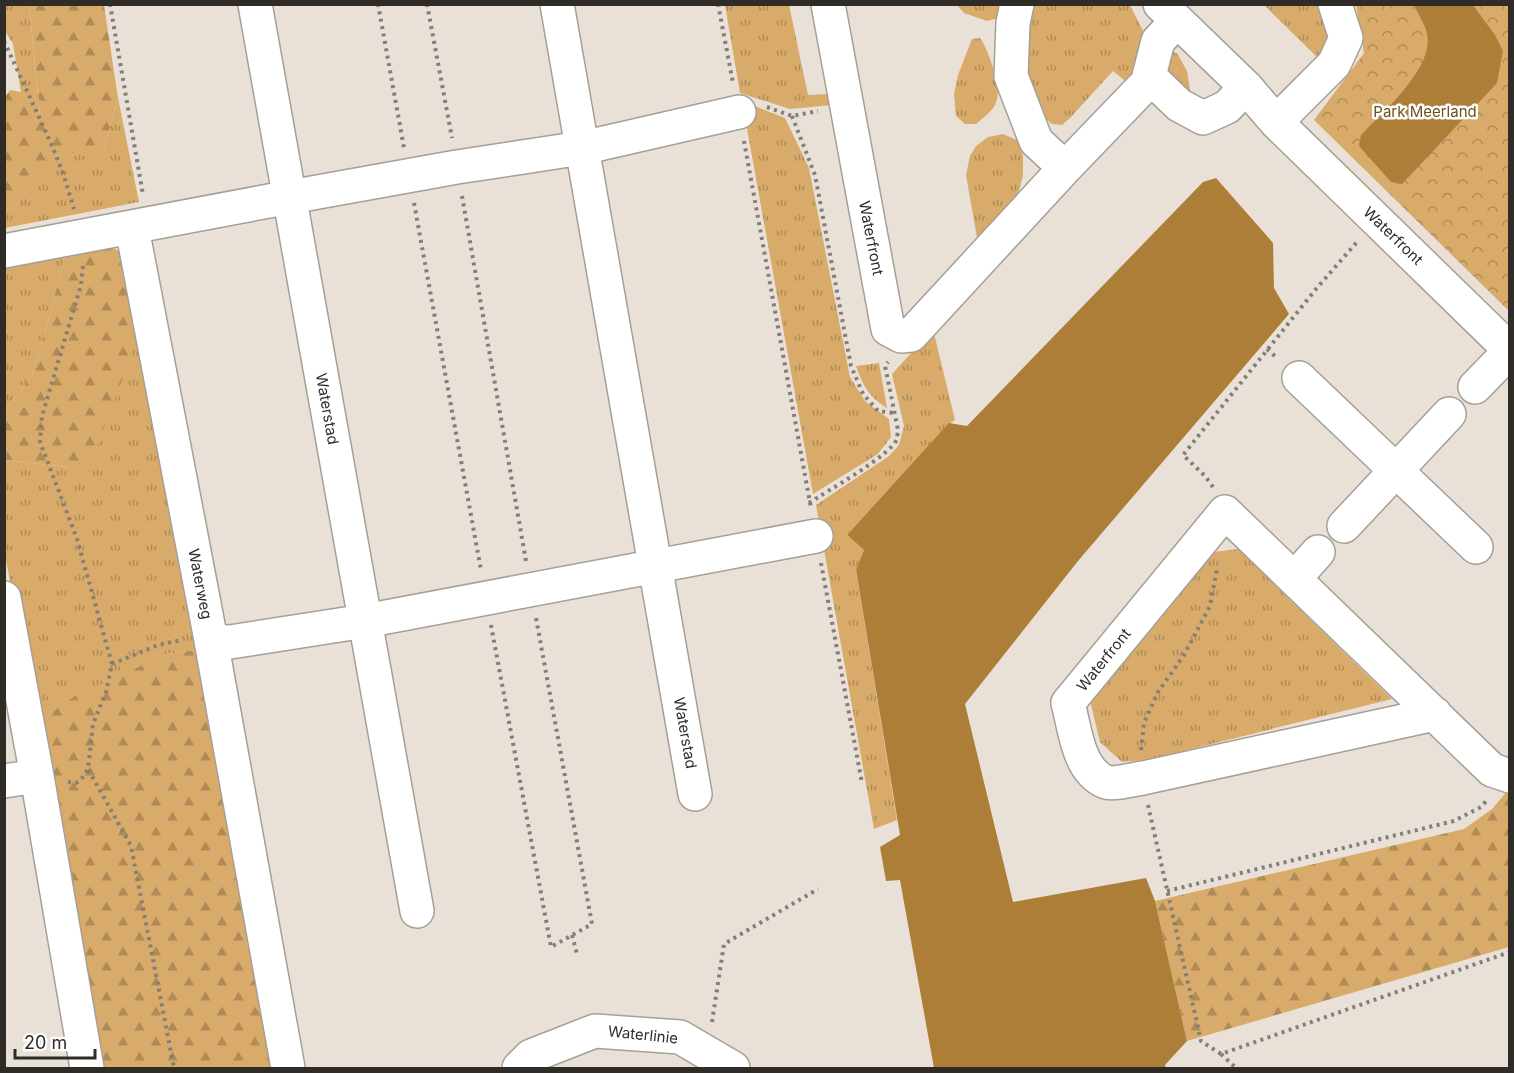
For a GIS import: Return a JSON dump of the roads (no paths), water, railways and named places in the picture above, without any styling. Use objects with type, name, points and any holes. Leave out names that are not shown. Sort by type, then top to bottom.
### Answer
[{"type":"street","name":"Waterstad","points":[[255,4],[417,911]]},
{"type":"street","name":"Waterstad","points":[[556,4],[695,794]]},
{"type":"street","name":"Waterfront","points":[[828,4],[888,329],[901,336],[911,335],[1065,168]]},
{"type":"street","points":[[1017,4],[1013,23],[1011,76],[1036,141],[1065,168],[1142,88]]},
{"type":"street","points":[[1276,122],[1334,64],[1346,38],[1335,4]]},
{"type":"street","name":"Waterfront","points":[[1246,87],[1227,107],[1203,118],[1179,105],[1149,76],[1168,13],[1246,87],[1276,122],[1509,351]]},
{"type":"street","points":[[4,251],[457,167],[582,148],[751,109]]},
{"type":"street","name":"Waterweg","points":[[132,228],[211,641],[288,1068]]},
{"type":"street","points":[[1474,387],[1509,351]]},
{"type":"street","points":[[1299,378],[1476,547]]},
{"type":"street","points":[[1344,526],[1449,414]]},
{"type":"street","name":"Waterfront","points":[[1435,714],[1143,778],[1107,783],[1093,774],[1082,759],[1068,704],[1226,512],[1435,714],[1491,770],[1509,776]]},
{"type":"street","points":[[211,641],[230,642],[364,621],[816,536]]},
{"type":"street","points":[[1294,579],[1318,552]]},
{"type":"street","points":[[4,598],[87,1068]]},
{"type":"street","points":[[4,782],[37,776]]},
{"type":"street","name":"Waterlinie","points":[[519,1068],[531,1056],[596,1030],[680,1037],[720,1060]]},
{"type":"park label","name":"Park Meerland","points":[[1425,112]]}]
